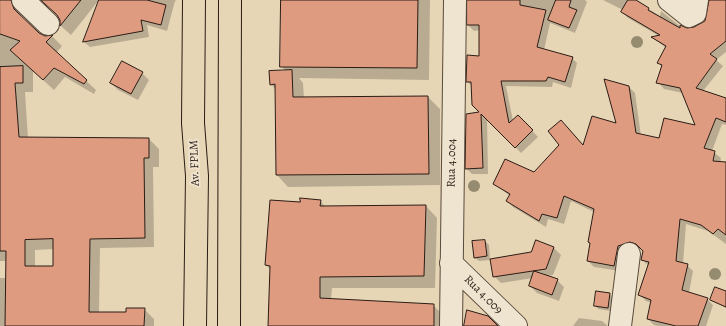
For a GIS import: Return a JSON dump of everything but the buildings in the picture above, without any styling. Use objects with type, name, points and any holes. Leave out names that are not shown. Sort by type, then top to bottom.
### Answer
[{"type":"main road","name":"Av. FPLM","points":[[194,0],[194,123],[197,176],[196,326]]},
{"type":"main road","points":[[229,326],[230,0]]},
{"type":"street","points":[[23,0],[48,24]]},
{"type":"street","name":"Rua 4.004","points":[[451,326],[455,0]]},
{"type":"street","points":[[669,0],[686,15],[695,8]]},
{"type":"street","points":[[620,326],[629,254]]},
{"type":"street","name":"Rua 4.009","points":[[451,263],[516,326]]}]
